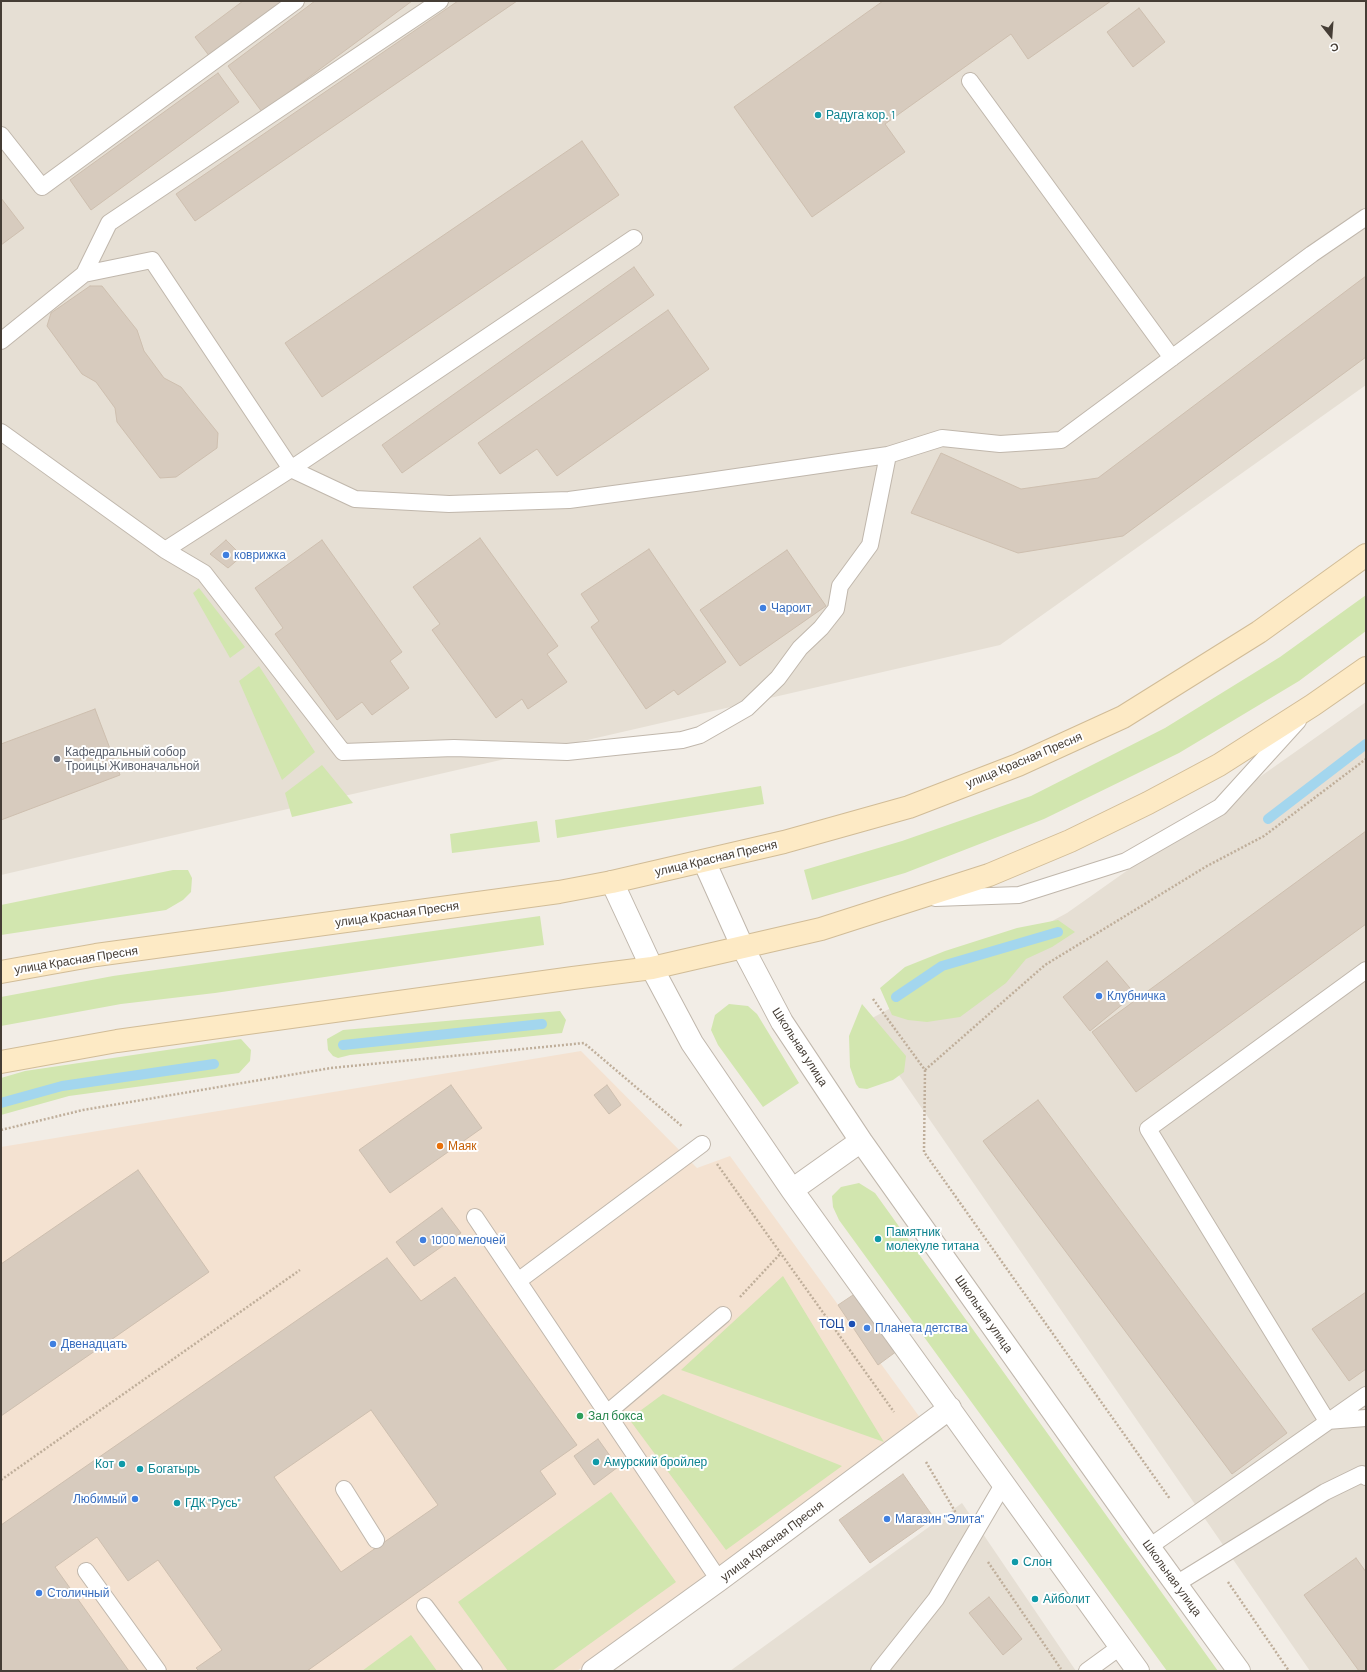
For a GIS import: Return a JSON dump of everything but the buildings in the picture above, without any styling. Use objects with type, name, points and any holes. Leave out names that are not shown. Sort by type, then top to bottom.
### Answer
[{"type":"street","name":"улица Красная Пресня","points":[[1,972],[96,955],[558,892],[704,862],[784,842],[909,807],[1032,759],[1123,717],[1259,632],[1366,555]]},
{"type":"street","points":[[1,1062],[117,1041],[652,968],[821,929],[989,875],[1077,838],[1148,803],[1219,765],[1313,705],[1366,668]]},
{"type":"street","name":"Школьная улица","points":[[704,862],[743,948],[782,1022],[861,1141],[1149,1547],[1239,1671]]},
{"type":"street","points":[[612,882],[652,968],[692,1043],[792,1190],[1138,1671]]},
{"type":"street","points":[[792,1190],[861,1141]]},
{"type":"street","name":"улица Красная Пресня","points":[[593,1671],[719,1580],[950,1408]]},
{"type":"lane","points":[[1,135],[42,187],[296,1]]},
{"type":"lane","points":[[1,341],[84,274],[109,223],[440,1]]},
{"type":"lane","points":[[970,81],[1172,358]]},
{"type":"lane","points":[[84,274],[152,260],[291,469],[355,499],[448,504],[569,500],[888,455],[942,438],[1000,444],[1061,440],[1312,254],[1366,217]]},
{"type":"lane","points":[[165,550],[291,469],[634,238]]},
{"type":"lane","points":[[1,432],[165,550],[204,573],[343,752],[454,748],[566,752],[682,740],[700,735],[747,708],[778,678],[800,648],[821,628],[836,609],[840,586],[870,545],[888,455]]},
{"type":"lane","points":[[914,898],[1019,895],[1126,861],[1220,807],[1313,705]]},
{"type":"lane","points":[[1327,1421],[1148,1129],[1366,970]]},
{"type":"lane","points":[[518,1281],[702,1144]]},
{"type":"lane","points":[[476,1218],[719,1580]]},
{"type":"lane","points":[[607,1413],[723,1315]]},
{"type":"lane","points":[[1149,1547],[1366,1395]]},
{"type":"lane","points":[[1327,1421],[1366,1418]]},
{"type":"lane","points":[[1176,1584],[1325,1492],[1362,1474],[1366,1477]]},
{"type":"lane","points":[[879,1671],[936,1599],[1004,1483]]},
{"type":"lane","points":[[344,1489],[376,1540]]},
{"type":"lane","points":[[86,1571],[158,1671]]},
{"type":"lane","points":[[425,1606],[474,1671]]},
{"type":"lane","points":[[1087,1671],[1120,1647]]},
{"type":"path","points":[[925,1070],[1045,965],[1207,866],[1264,836],[1366,758]]},
{"type":"path","points":[[872,999],[925,1070],[924,1152],[1186,1521]]},
{"type":"path","points":[[1,1130],[83,1110],[331,1068],[584,1043],[702,1144],[912,1436],[971,1538],[1062,1671]]},
{"type":"path","points":[[723,1315],[780,1253]]},
{"type":"path","points":[[1,1480],[300,1270]]},
{"type":"path","points":[[1213,1560],[1289,1671]]},
{"type":"shaded area","points":[[1,1],[1366,1],[1366,385],[1000,645],[1,875]]},
{"type":"shaded area","points":[[1366,702],[1366,1671],[1310,1671],[863,1023],[1067,913]]},
{"type":"shaded area","points":[[581,1051],[697,1168],[730,1156],[921,1419],[577,1671],[1,1671],[1,1147]]},
{"type":"shaded area","points":[[962,1503],[1076,1671],[730,1671]]},
{"type":"green space","points":[[199,588],[245,647],[230,658],[193,593]]},
{"type":"green space","points":[[1366,595],[1366,631],[1299,681],[1179,753],[1044,819],[905,873],[812,900],[804,870],[902,841],[1031,796],[1165,728],[1280,657]]},
{"type":"green space","points":[[259,666],[315,752],[282,780],[239,681]]},
{"type":"green space","points":[[322,765],[353,803],[292,817],[285,793]]},
{"type":"green space","points":[[761,786],[764,804],[557,838],[555,820]]},
{"type":"green space","points":[[537,821],[540,842],[452,853],[450,834]]},
{"type":"green space","points":[[173,870],[188,870],[192,878],[191,892],[183,900],[166,910],[1,935],[1,905]]},
{"type":"green space","points":[[540,916],[544,945],[215,993],[121,1004],[1,1026],[1,997],[113,976]]},
{"type":"green space","points":[[1058,920],[1075,932],[1052,947],[1026,959],[1006,983],[960,1017],[927,1022],[908,1020],[892,1015],[880,988],[905,967],[945,951],[1017,928]]},
{"type":"green space","points":[[729,1004],[748,1006],[757,1014],[799,1083],[763,1107],[718,1045],[711,1030],[715,1015]]},
{"type":"green space","points":[[862,1004],[906,1056],[904,1072],[893,1080],[867,1089],[859,1088],[850,1067],[849,1036]]},
{"type":"green space","points":[[560,1011],[566,1020],[562,1033],[350,1055],[338,1058],[333,1056],[328,1050],[327,1039],[343,1030]]},
{"type":"green space","points":[[241,1039],[251,1050],[250,1061],[239,1073],[69,1096],[1,1115],[1,1078],[25,1071]]},
{"type":"green space","points":[[859,1183],[875,1193],[1218,1671],[1167,1671],[839,1220],[833,1207],[832,1196],[841,1187]]},
{"type":"green space","points":[[783,1276],[884,1442],[681,1370]]},
{"type":"green space","points":[[663,1394],[842,1466],[726,1550],[629,1419]]},
{"type":"green space","points":[[611,1492],[676,1582],[552,1671],[508,1671],[458,1602]]},
{"type":"green space","points":[[411,1635],[437,1671],[362,1671]]},
{"type":"waterway","points":[[1268,819],[1366,744]]},
{"type":"waterway","points":[[896,997],[942,966],[1058,932]]},
{"type":"waterway","points":[[343,1045],[542,1024]]},
{"type":"waterway","points":[[1,1103],[62,1086],[214,1064]]},
{"type":"place","name":"Радуга кор. 1","points":[[818,115]]},
{"type":"place","name":"коврижка","points":[[226,555]]},
{"type":"place","name":"Чароит","points":[[763,608]]},
{"type":"place","name":"Кафедральный собор Троицы Живоначальной","points":[[57,759]]},
{"type":"place","name":"Клубничка","points":[[1099,996]]},
{"type":"place","name":"Маяк","points":[[440,1146]]},
{"type":"place","name":"Памятник молекуле титана","points":[[878,1239]]},
{"type":"place","name":"1000 мелочей","points":[[423,1240]]},
{"type":"place","name":"ТОЦ","points":[[852,1324]]},
{"type":"place","name":"Планета детства","points":[[867,1328]]},
{"type":"place","name":"Двенадцать","points":[[53,1344]]},
{"type":"place","name":"Зал бокса","points":[[580,1416]]},
{"type":"place","name":"Амурский бройлер","points":[[596,1462]]},
{"type":"place","name":"Кот","points":[[122,1464]]},
{"type":"place","name":"Богатырь","points":[[140,1469]]},
{"type":"place","name":"Любимый","points":[[135,1499]]},
{"type":"place","name":"ГДК \"Русь\"","points":[[177,1503]]},
{"type":"place","name":"Магазин \"Элита\"","points":[[887,1519]]},
{"type":"place","name":"Слон","points":[[1015,1562]]},
{"type":"place","name":"Столичный","points":[[39,1593]]},
{"type":"place","name":"Айболит","points":[[1035,1599]]}]
